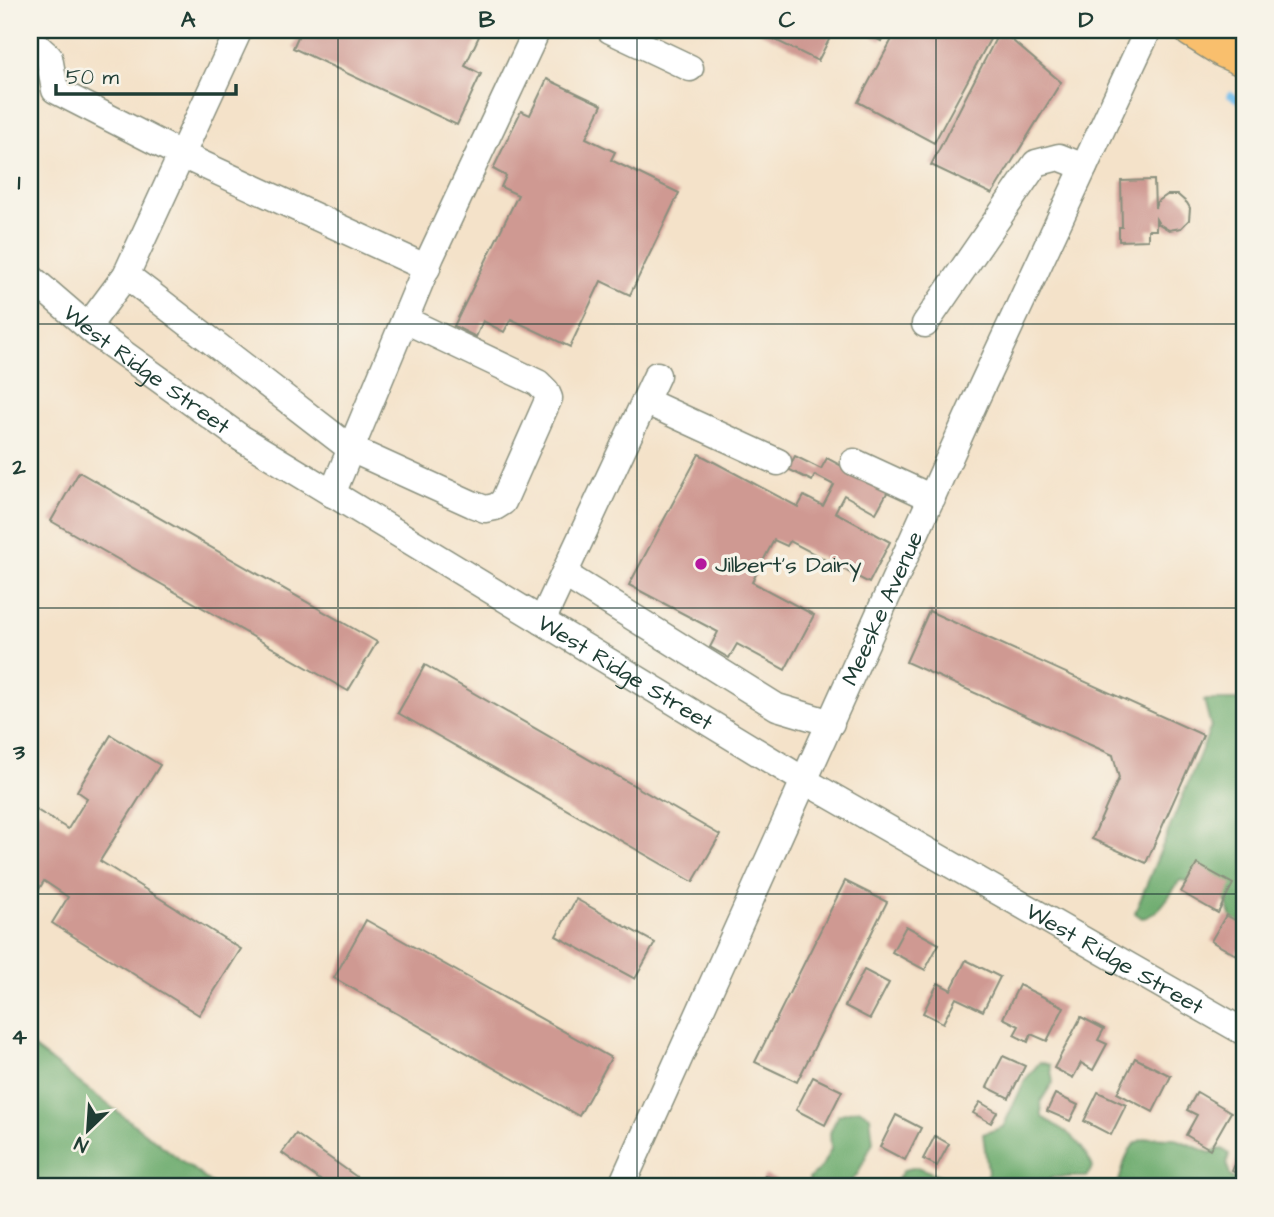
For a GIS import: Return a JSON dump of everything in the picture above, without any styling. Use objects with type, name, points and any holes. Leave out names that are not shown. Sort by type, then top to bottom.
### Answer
[{"type":"main road","points":[[1192,30],[1244,59]]},
{"type":"street","points":[[88,326],[126,275],[239,30]]},
{"type":"street","points":[[332,494],[426,268],[537,30]]},
{"type":"street","points":[[610,30],[690,68]]},
{"type":"street","name":"Meeske Avenue","points":[[621,1187],[932,498],[1148,30]]},
{"type":"street","points":[[30,40],[49,57],[55,90],[182,155],[426,268]]},
{"type":"street","points":[[925,324],[1036,163],[1059,156],[1084,167]]},
{"type":"street","points":[[126,275],[351,449],[485,509],[495,507],[503,502],[550,398],[538,383],[405,320]]},
{"type":"street","name":"West Ridge Street","points":[[30,278],[88,326],[241,438],[805,781],[1244,1032]]},
{"type":"street","points":[[542,621],[657,375]]},
{"type":"street","points":[[645,401],[778,463]]},
{"type":"street","points":[[854,462],[932,498]]},
{"type":"street","points":[[564,574],[777,706],[831,723]]},
{"type":"green space","points":[[1204,700],[1236,700],[1244,704],[1244,960],[1225,899],[1198,884],[1180,880],[1154,913],[1142,918],[1135,913],[1211,727]]},
{"type":"green space","points":[[30,1045],[216,1187],[30,1187]]},
{"type":"green space","points":[[1040,1062],[1050,1065],[1053,1082],[1041,1101],[1042,1117],[1072,1137],[1083,1149],[1093,1167],[1086,1177],[1053,1177],[1039,1187],[969,1187],[982,1186],[988,1172],[983,1134],[1003,1127],[1025,1080]]},
{"type":"green space","points":[[859,1109],[870,1116],[873,1142],[858,1173],[847,1187],[809,1187],[809,1179],[822,1166],[831,1149],[830,1133],[838,1115]]},
{"type":"green space","points":[[1148,1138],[1174,1138],[1210,1153],[1223,1149],[1229,1154],[1227,1163],[1230,1176],[1244,1184],[1244,1187],[1117,1187],[1126,1158],[1133,1146]]},
{"type":"green space","points":[[917,1167],[969,1187],[892,1187],[904,1170]]},
{"type":"building","points":[[301,30],[482,30],[465,66],[481,74],[457,125],[293,48]]},
{"type":"building","points":[[755,30],[834,30],[818,61]]},
{"type":"building","points":[[860,30],[886,30],[881,41]]},
{"type":"building","points":[[897,30],[995,30],[934,143],[858,102]]},
{"type":"building","points":[[1000,30],[1061,82],[992,194],[931,165]]},
{"type":"building","points":[[547,79],[602,105],[586,138],[615,152],[611,160],[679,193],[630,295],[601,281],[570,347],[511,319],[504,332],[483,321],[476,337],[454,326],[518,195],[501,187],[506,176],[493,169],[521,111],[530,115]]},
{"type":"building","points":[[1154,180],[1155,208],[1157,202],[1167,195],[1178,195],[1190,208],[1189,220],[1181,228],[1169,230],[1156,219],[1156,230],[1148,230],[1148,240],[1119,241],[1119,227],[1122,227],[1121,181]]},
{"type":"building","name":"Jilbert's Dairy","points":[[699,454],[798,507],[804,496],[823,506],[834,485],[815,475],[812,481],[788,469],[795,456],[821,469],[827,458],[888,491],[876,513],[844,495],[835,512],[890,542],[869,583],[790,541],[787,546],[774,540],[752,582],[814,615],[785,670],[737,644],[729,658],[710,647],[718,632],[629,585]]},
{"type":"building","points":[[79,472],[377,642],[348,691],[51,521]]},
{"type":"building","points":[[929,611],[1203,735],[1146,863],[1092,839],[1119,778],[1113,755],[906,662]]},
{"type":"building","points":[[425,665],[720,835],[693,882],[398,713]]},
{"type":"building","points":[[111,735],[160,765],[100,861],[241,949],[199,1015],[52,923],[68,897],[44,881],[36,894],[30,890],[30,806],[68,829],[87,798],[77,791]]},
{"type":"building","points":[[1197,864],[1233,884],[1218,913],[1181,892]]},
{"type":"building","points":[[845,881],[887,902],[797,1082],[755,1062]]},
{"type":"building","points":[[576,899],[655,943],[635,979],[556,936]]},
{"type":"building","points":[[1226,915],[1244,925],[1244,941],[1236,955],[1211,941]]},
{"type":"building","points":[[366,920],[611,1058],[579,1116],[334,978]]},
{"type":"building","points":[[906,926],[939,944],[925,970],[892,952]]},
{"type":"building","points":[[966,960],[1000,977],[983,1011],[956,998],[943,1023],[923,1013],[938,983],[951,990]]},
{"type":"building","points":[[864,970],[889,983],[870,1019],[845,1006]]},
{"type":"building","points":[[1019,985],[1064,1007],[1047,1041],[1031,1034],[1028,1042],[1014,1035],[1019,1026],[1003,1018]]},
{"type":"building","points":[[1081,1017],[1104,1029],[1098,1040],[1107,1044],[1093,1070],[1081,1063],[1073,1078],[1054,1068]]},
{"type":"building","points":[[1003,1056],[1025,1066],[1009,1098],[987,1087]]},
{"type":"building","points":[[1135,1058],[1171,1076],[1153,1112],[1117,1093]]},
{"type":"building","points":[[813,1077],[842,1091],[825,1125],[796,1110]]},
{"type":"building","points":[[1098,1092],[1126,1105],[1111,1135],[1084,1121]]},
{"type":"building","points":[[1197,1092],[1231,1112],[1210,1149],[1186,1135],[1197,1115],[1187,1110]]},
{"type":"building","points":[[1055,1094],[1078,1105],[1070,1121],[1047,1111]]},
{"type":"building","points":[[980,1102],[997,1112],[991,1123],[973,1113]]},
{"type":"building","points":[[896,1115],[921,1128],[905,1160],[880,1147]]},
{"type":"building","points":[[296,1134],[371,1187],[330,1187],[282,1153]]},
{"type":"building","points":[[935,1136],[949,1144],[937,1166],[923,1159]]},
{"type":"building","points":[[1244,1144],[1244,1177],[1232,1171]]},
{"type":"building","points":[[765,1175],[791,1187],[758,1187]]},
{"type":"waterway","points":[[1230,95],[1244,103]]},
{"type":"place","name":"Jilbert's Dairy","points":[[701,564]]}]
